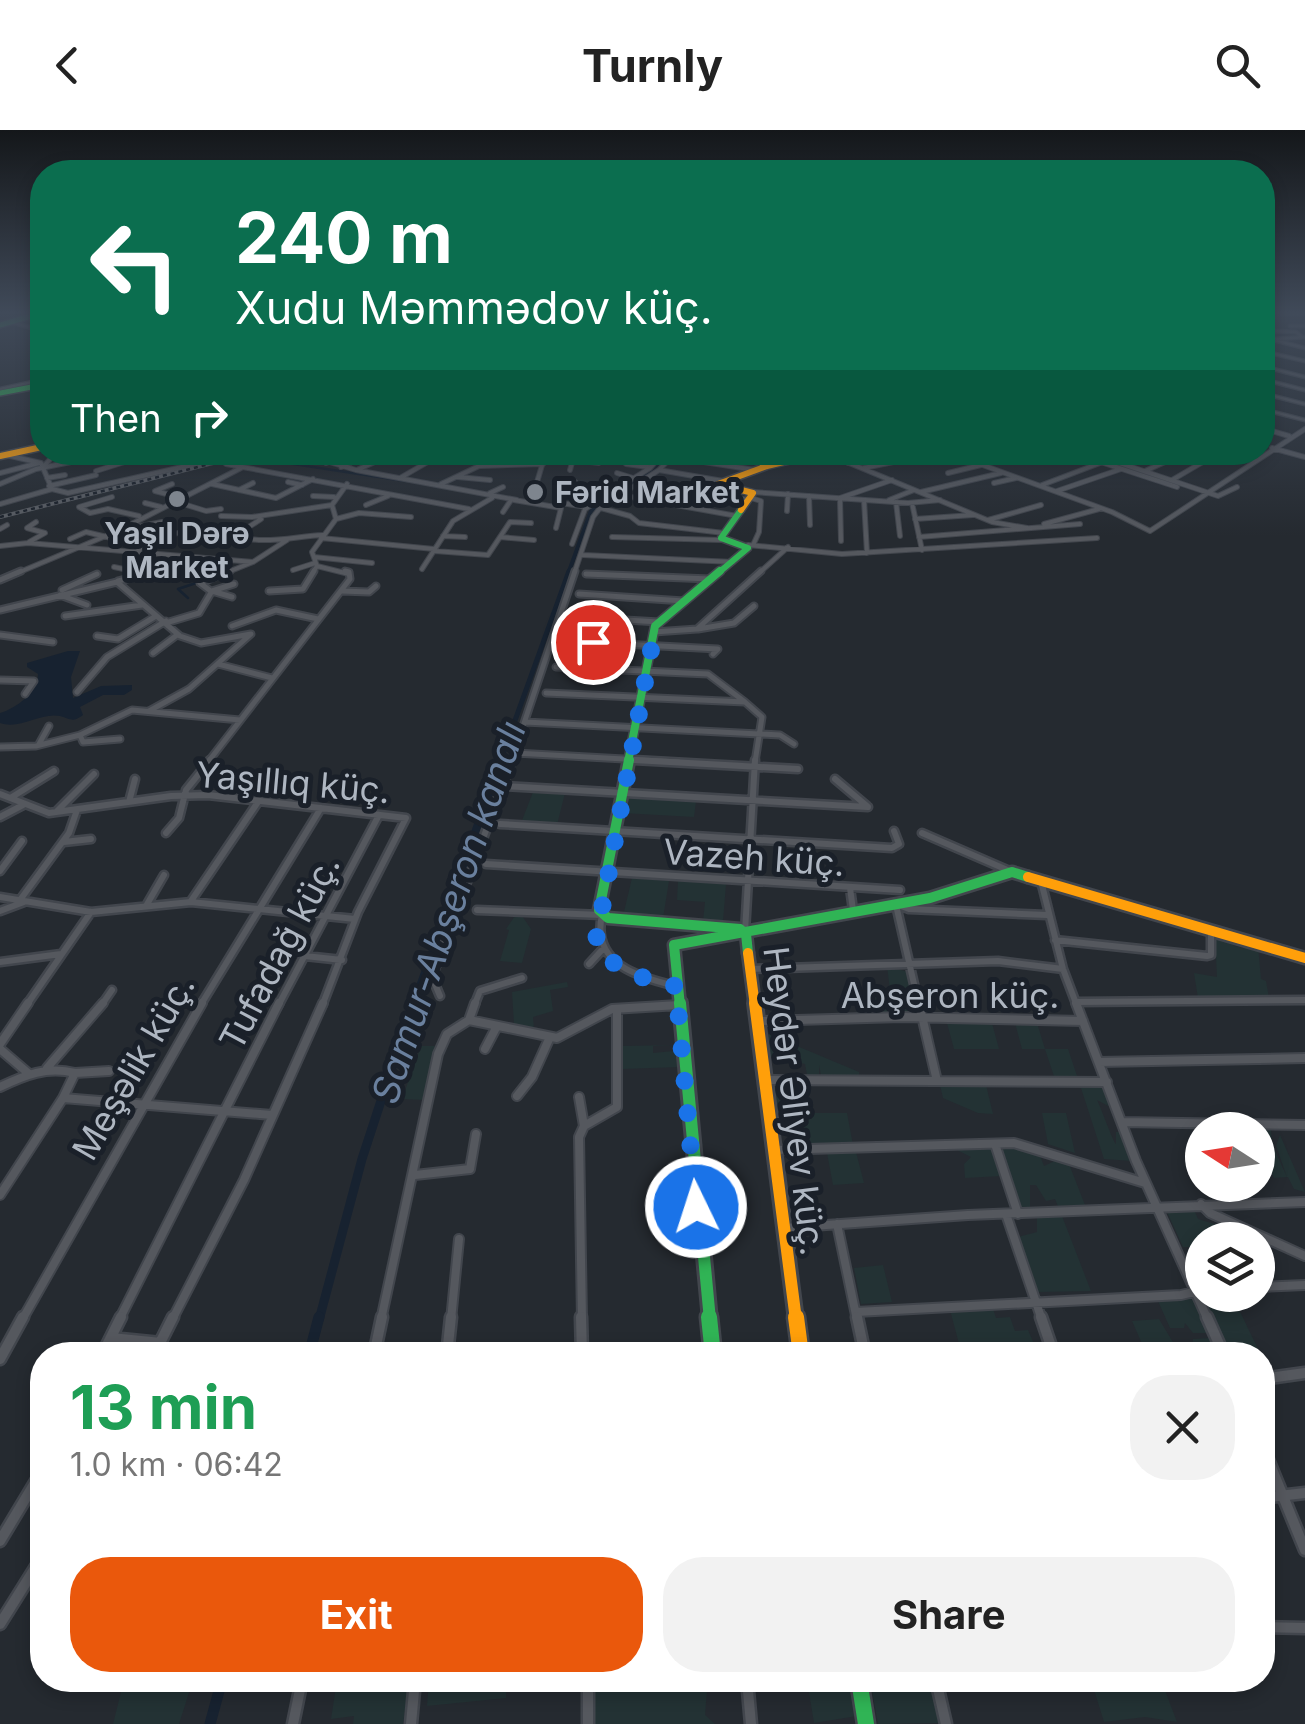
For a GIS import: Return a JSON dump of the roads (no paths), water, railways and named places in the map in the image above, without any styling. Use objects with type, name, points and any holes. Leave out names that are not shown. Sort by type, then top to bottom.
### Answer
[{"type":"street","points":[[1275,396],[1305,404]]},
{"type":"street","points":[[1275,412],[1305,420]]},
{"type":"street","points":[[1275,446],[1305,429]]},
{"type":"street","points":[[1275,432],[1290,437]]},
{"type":"street","points":[[1280,443],[1288,445]]},
{"type":"street","points":[[1275,449],[1305,457]]},
{"type":"street","points":[[3,456],[30,450]]},
{"type":"street","points":[[3,456],[30,462]]},
{"type":"street","points":[[0,473],[43,465]]},
{"type":"street","points":[[43,465],[51,487]]},
{"type":"street","points":[[0,484],[43,465]]},
{"type":"street","points":[[0,504],[116,465]]},
{"type":"street","points":[[51,487],[76,492],[191,465]]},
{"type":"street","points":[[230,465],[469,509]]},
{"type":"street","points":[[330,465],[514,500]]},
{"type":"street","points":[[341,467],[345,465]]},
{"type":"street","points":[[356,470],[365,465]]},
{"type":"street","points":[[399,478],[423,465]]},
{"type":"street","points":[[440,485],[482,465]]},
{"type":"street","points":[[531,502],[543,465]]},
{"type":"street","points":[[570,470],[572,465]]},
{"type":"street","points":[[440,996],[432,976],[525,722],[593,516],[652,465]]},
{"type":"street","points":[[422,569],[453,521],[486,498],[587,506],[664,465]]},
{"type":"street","points":[[727,465],[754,470]]},
{"type":"street","points":[[659,470],[723,481],[772,465]]},
{"type":"street","points":[[852,465],[987,520],[1027,528]]},
{"type":"street","points":[[862,469],[884,465]]},
{"type":"street","points":[[948,472],[978,465]]},
{"type":"street","points":[[985,465],[1150,531],[1248,465]]},
{"type":"street","points":[[1040,486],[1096,465]]},
{"type":"street","points":[[1108,465],[1203,494],[1221,496],[1237,487]]},
{"type":"street","points":[[1124,465],[1203,494]]},
{"type":"street","points":[[1144,472],[1159,465]]},
{"type":"street","points":[[1171,480],[1197,465]]},
{"type":"street","points":[[120,530],[241,468]]},
{"type":"street","points":[[1056,491],[1122,469]]},
{"type":"street","points":[[263,477],[272,472]]},
{"type":"street","points":[[888,500],[1004,472]]},
{"type":"street","points":[[617,474],[750,497],[788,494],[912,503],[940,500]]},
{"type":"street","points":[[47,478],[66,475]]},
{"type":"street","points":[[208,475],[220,478]]},
{"type":"street","points":[[457,476],[490,480]]},
{"type":"street","points":[[211,484],[276,498],[314,478]]},
{"type":"street","points":[[994,484],[1017,478]]},
{"type":"street","points":[[840,498],[892,480]]},
{"type":"street","points":[[676,986],[630,972],[601,951],[596,940],[656,627],[733,562],[759,532],[761,500],[719,486],[723,481]]},
{"type":"street","points":[[288,482],[303,485]]},
{"type":"street","points":[[558,505],[575,482]]},
{"type":"street","points":[[146,486],[158,489],[172,484]]},
{"type":"street","points":[[238,490],[253,484]]},
{"type":"street","points":[[336,519],[332,505],[347,484]]},
{"type":"street","points":[[489,494],[503,486]]},
{"type":"street","points":[[158,489],[155,491],[184,498]]},
{"type":"street","points":[[279,491],[288,492]]},
{"type":"street","points":[[9,493],[15,498]]},
{"type":"street","points":[[787,511],[788,494]]},
{"type":"street","points":[[247,499],[255,495]]},
{"type":"street","points":[[620,495],[737,516]]},
{"type":"street","points":[[313,496],[336,497]]},
{"type":"street","points":[[366,504],[389,496]]},
{"type":"street","points":[[809,496],[810,524]]},
{"type":"street","points":[[112,497],[89,500],[79,507],[90,513],[108,509],[140,517]]},
{"type":"street","points":[[723,536],[750,497]]},
{"type":"street","points":[[840,498],[841,541]]},
{"type":"street","points":[[503,512],[514,500]]},
{"type":"street","points":[[864,500],[867,553]]},
{"type":"street","points":[[176,502],[198,510],[261,519]]},
{"type":"street","points":[[896,502],[900,536]]},
{"type":"street","points":[[145,503],[162,507]]},
{"type":"street","points":[[912,503],[922,550]]},
{"type":"street","points":[[237,535],[261,519],[308,506],[332,505]]},
{"type":"street","points":[[556,528],[563,511],[558,505]]},
{"type":"street","points":[[987,520],[1041,505]]},
{"type":"street","points":[[572,544],[587,506]]},
{"type":"street","points":[[600,508],[630,516],[639,523],[723,536],[750,545],[867,553],[1097,538]]},
{"type":"street","points":[[1041,526],[1100,508]]},
{"type":"street","points":[[269,590],[300,590],[315,562],[312,550],[336,519],[359,512],[411,517]]},
{"type":"street","points":[[914,519],[974,514]]},
{"type":"street","points":[[22,532],[36,522]]},
{"type":"street","points":[[0,580],[100,537],[162,522]]},
{"type":"street","points":[[135,552],[190,527],[287,540],[322,536],[486,555],[494,550],[510,522],[531,523]]},
{"type":"street","points":[[0,528],[7,524]]},
{"type":"street","points":[[919,537],[1080,524]]},
{"type":"street","points":[[28,543],[45,532],[30,529]]},
{"type":"street","points":[[70,539],[84,532],[128,542]]},
{"type":"street","points":[[204,541],[218,533]]},
{"type":"street","points":[[442,536],[465,538]]},
{"type":"street","points":[[612,536],[723,536]]},
{"type":"street","points":[[500,537],[534,540]]},
{"type":"street","points":[[139,538],[152,541]]},
{"type":"street","points":[[232,596],[212,592],[200,583],[253,562],[287,540]]},
{"type":"street","points":[[0,546],[28,543],[70,550],[253,562]]},
{"type":"street","points":[[697,629],[788,548]]},
{"type":"street","points":[[583,554],[733,562]]},
{"type":"street","points":[[166,832],[179,818],[183,796],[350,579],[349,572],[315,562]]},
{"type":"street","points":[[293,570],[315,562],[372,563]]},
{"type":"street","points":[[114,568],[136,569],[144,574]]},
{"type":"street","points":[[23,570],[33,573]]},
{"type":"street","points":[[37,599],[144,574],[174,570],[200,577]]},
{"type":"street","points":[[0,610],[97,574]]},
{"type":"street","points":[[586,574],[710,579]]},
{"type":"street","points":[[117,582],[178,635],[201,643],[251,634],[185,692],[167,698],[149,712]]},
{"type":"street","points":[[55,584],[68,587]]},
{"type":"street","points":[[77,692],[106,657],[167,622],[201,611],[212,592],[234,584]]},
{"type":"street","points":[[340,591],[369,592],[376,586]]},
{"type":"street","points":[[579,594],[684,601]]},
{"type":"street","points":[[59,595],[87,605]]},
{"type":"street","points":[[65,616],[142,604]]},
{"type":"street","points":[[576,618],[697,629],[734,624],[754,606]]},
{"type":"street","points":[[259,608],[320,619]]},
{"type":"street","points":[[232,626],[253,622],[266,612]]},
{"type":"street","points":[[98,636],[118,639],[157,616]]},
{"type":"street","points":[[153,653],[178,635]]},
{"type":"street","points":[[0,636],[53,642]]},
{"type":"street","points":[[564,641],[718,649],[714,654]]},
{"type":"street","points":[[567,667],[570,656]]},
{"type":"street","points":[[218,664],[273,678]]},
{"type":"street","points":[[556,667],[712,675],[745,702]]},
{"type":"street","points":[[0,680],[34,680],[25,694]]},
{"type":"street","points":[[546,693],[745,702]]},
{"type":"street","name":"Heydər Əliyev küç.","points":[[745,702],[764,720],[754,766],[745,932],[799,1342]]},
{"type":"street","points":[[0,747],[38,745],[80,734],[126,711],[240,720]]},
{"type":"street","points":[[525,722],[784,736],[794,744]]},
{"type":"street","points":[[38,745],[49,726]]},
{"type":"street","points":[[80,734],[83,742],[120,739]]},
{"type":"street","points":[[514,753],[798,769]]},
{"type":"street","points":[[11,798],[54,771]]},
{"type":"street","points":[[56,813],[94,774]]},
{"type":"street","points":[[129,802],[136,779]]},
{"type":"street","points":[[502,786],[868,807],[835,779]]},
{"type":"street","name":"Yaşıllıq küç.","points":[[0,794],[39,812],[183,796],[406,818],[355,919]]},
{"type":"street","points":[[190,902],[258,802]]},
{"type":"street","points":[[0,816],[24,804]]},
{"type":"street","name":"Meşəlik küç.","points":[[0,1359],[141,1105],[321,808]]},
{"type":"street","points":[[0,911],[22,901],[63,842],[77,810]]},
{"type":"street","name":"Tufadağ küç.","points":[[109,1342],[222,1112],[379,815]]},
{"type":"street","points":[[500,824],[898,848],[894,831]]},
{"type":"street","points":[[922,833],[1012,872],[1305,958]]},
{"type":"street","points":[[63,842],[91,839]]},
{"type":"street","points":[[0,870],[22,842]]},
{"type":"street","name":"Vazeh küç.","points":[[486,864],[900,890]]},
{"type":"street","points":[[712,1342],[672,950],[676,944],[977,887],[1012,872]]},
{"type":"street","points":[[145,907],[164,875]]},
{"type":"street","points":[[1040,880],[1063,968],[1145,1182],[1185,1265]]},
{"type":"street","points":[[850,888],[853,910]]},
{"type":"street","points":[[0,897],[90,912],[190,902],[355,919],[342,960],[244,1180],[162,1342]]},
{"type":"street","points":[[895,904],[1047,916]]},
{"type":"street","points":[[895,904],[937,1081]]},
{"type":"street","points":[[477,910],[602,915],[745,932]]},
{"type":"street","points":[[28,1073],[0,1047],[90,912]]},
{"type":"street","points":[[1054,940],[1208,956],[1212,931]]},
{"type":"street","points":[[589,964],[601,951]]},
{"type":"street","points":[[0,962],[62,954]]},
{"type":"street","points":[[305,956],[342,960]]},
{"type":"street","points":[[751,969],[998,961],[1063,968]]},
{"type":"street","points":[[469,1020],[480,991],[522,978]]},
{"type":"street","points":[[46,1068],[91,1020],[112,990]]},
{"type":"street","name":"Abşeron küç.","points":[[1076,1002],[1305,1000]]},
{"type":"street","points":[[377,1342],[440,1046],[452,1029],[469,1020],[550,1038],[569,1034],[603,1012],[618,1008],[678,1005]]},
{"type":"street","points":[[584,1126],[614,1111],[618,1103],[618,1008]]},
{"type":"street","name":"Abşeron küç.","points":[[757,1021],[1083,1021]]},
{"type":"street","points":[[485,1049],[497,1026]]},
{"type":"street","points":[[518,1096],[532,1077],[550,1038]]},
{"type":"street","points":[[1100,1062],[1305,1058]]},
{"type":"street","points":[[0,1087],[46,1068],[75,1073],[109,1071]]},
{"type":"street","points":[[0,1195],[75,1073]]},
{"type":"street","points":[[765,1080],[1106,1082]]},
{"type":"street","points":[[579,1097],[584,1126],[579,1137],[582,1342]]},
{"type":"street","points":[[63,1098],[272,1115]]},
{"type":"street","points":[[1122,1122],[1305,1124]]},
{"type":"street","points":[[415,1175],[470,1169],[476,1134]]},
{"type":"street","points":[[995,1144],[1018,1214]]},
{"type":"street","points":[[772,1150],[1027,1146],[1145,1182]]},
{"type":"street","points":[[783,1228],[1156,1206],[1305,1202]]},
{"type":"street","points":[[1201,1204],[1210,1213],[1305,1256]]},
{"type":"street","points":[[1006,1214],[1050,1342]]},
{"type":"street","points":[[836,1224],[862,1342]]},
{"type":"street","points":[[448,1342],[459,1239]]},
{"type":"street","points":[[1275,1286],[1305,1285]]},
{"type":"street","points":[[856,1312],[1185,1293]]},
{"type":"street","points":[[1207,1312],[1219,1342]]},
{"type":"street","points":[[111,1338],[151,1342]]},
{"type":"street","points":[[1275,1377],[1305,1373]]},
{"type":"street","points":[[1275,1475],[1305,1550]]},
{"type":"street","points":[[0,1541],[30,1490]]},
{"type":"street","points":[[1275,1497],[1305,1492]]},
{"type":"street","points":[[0,1624],[30,1576]]},
{"type":"street","points":[[1275,1627],[1305,1628]]},
{"type":"street","points":[[292,1724],[299,1692]]},
{"type":"street","points":[[411,1724],[414,1692]]},
{"type":"street","points":[[588,1692],[588,1724]]},
{"type":"street","points":[[748,1692],[751,1724]]},
{"type":"street","points":[[861,1692],[866,1724]]},
{"type":"street","points":[[939,1692],[946,1724]]},
{"type":"water","points":[[80,651],[71,677],[73,698],[101,686],[132,685],[132,690],[124,695],[103,695],[80,707],[83,715],[74,720],[53,715],[15,724],[0,723],[0,713],[19,703],[37,681],[38,674],[27,663]]},
{"type":"waterway","points":[[300,465],[405,481]]},
{"type":"waterway","name":"Samur-Abşeron kanalı","points":[[568,574],[591,511],[656,465]]},
{"type":"waterway","points":[[214,576],[212,573],[227,561]]},
{"type":"waterway","name":"Samur-Abşeron kanalı","points":[[500,762],[569,571]]},
{"type":"waterway","points":[[57,594],[134,574]]},
{"type":"waterway","points":[[188,598],[178,589],[199,582]]},
{"type":"waterway","name":"Samur-Abşeron kanalı","points":[[413,1006],[501,760]]},
{"type":"waterway","name":"Samur-Abşeron kanalı","points":[[319,1320],[362,1159],[413,1003]]},
{"type":"waterway","name":"Samur-Abşeron kanalı","points":[[312,1342],[319,1317]]},
{"type":"waterway","name":"Samur-Abşeron kanalı","points":[[210,1724],[219,1692]]},
{"type":"railway","points":[[0,517],[206,465]]},
{"type":"place","name":"Fərid Market","points":[[535,492]]},
{"type":"place","name":"Yaşıl Dərə Market","points":[[177,499]]}]
